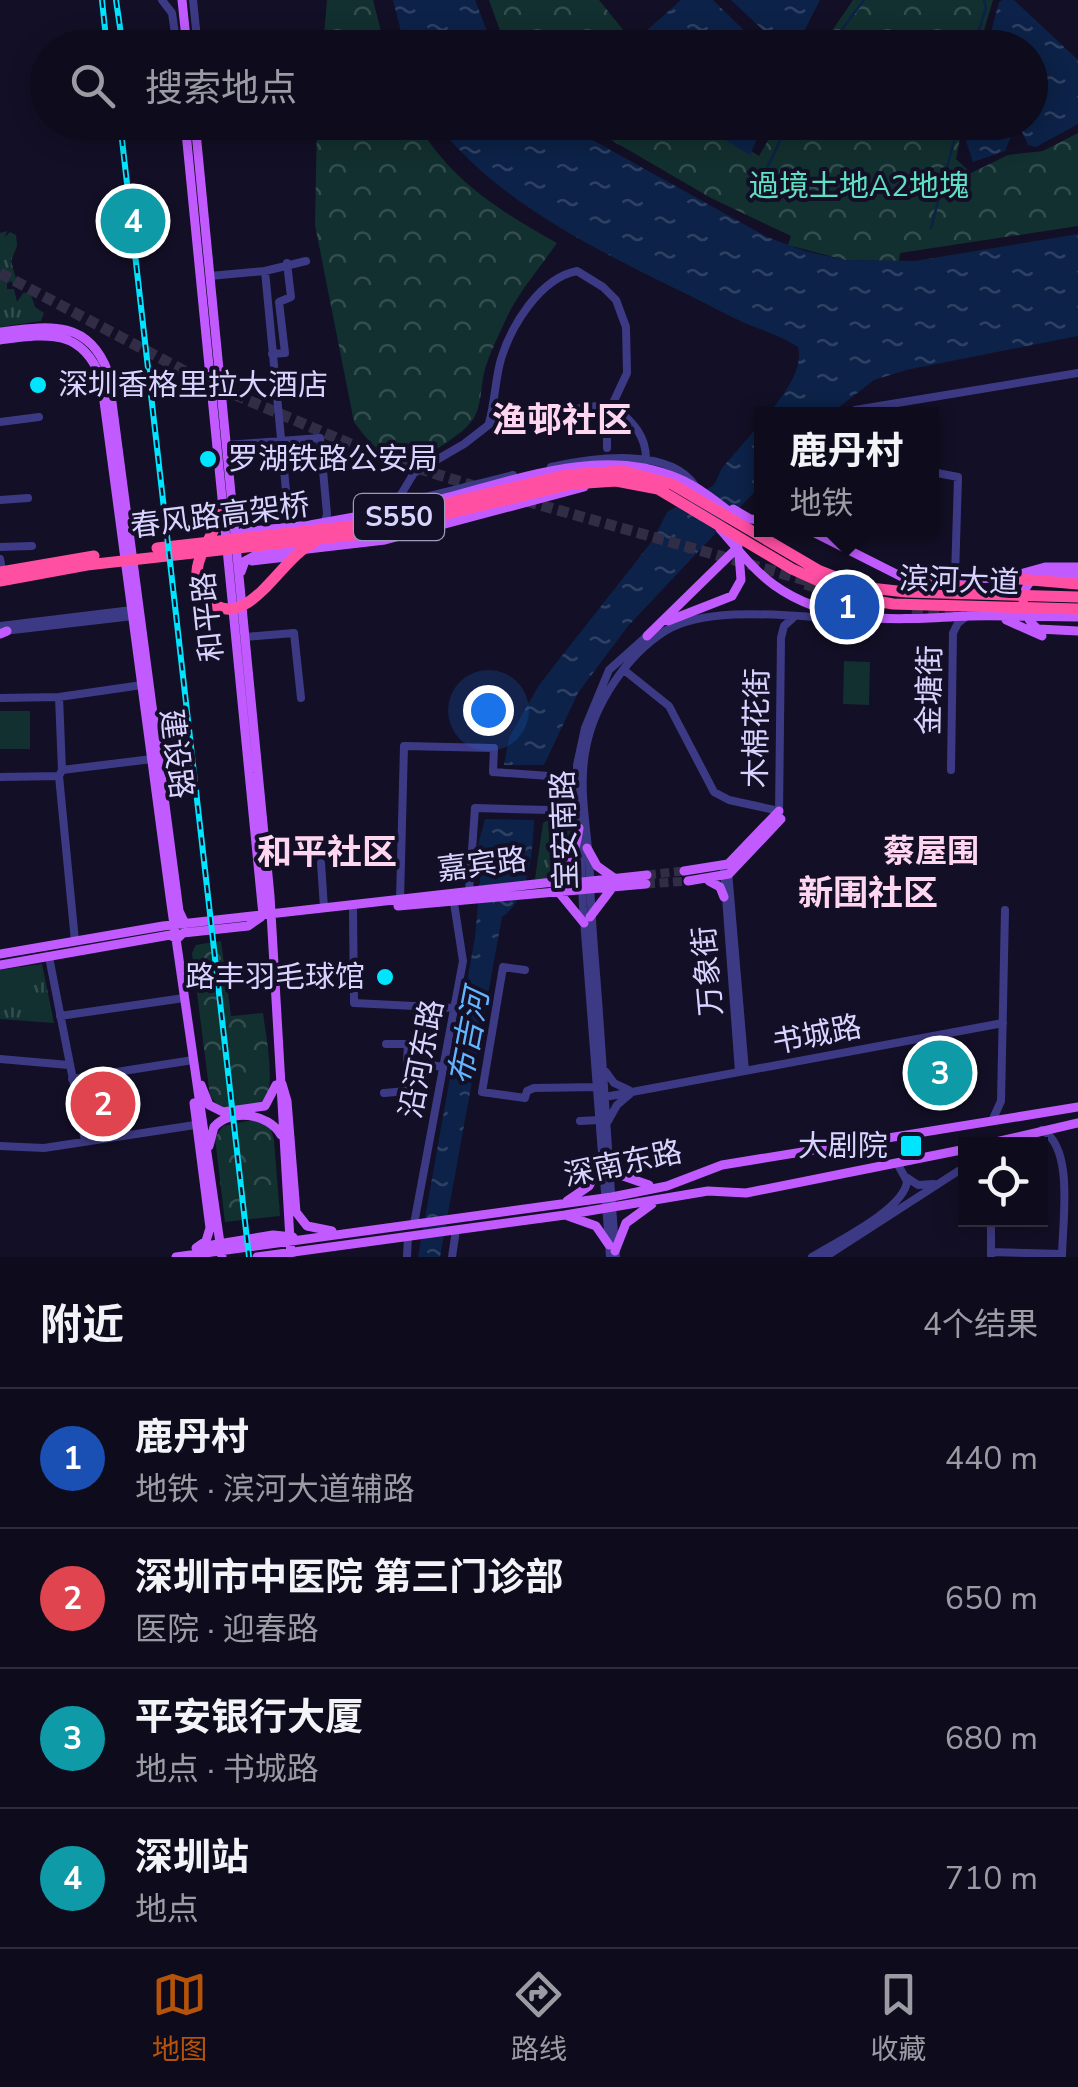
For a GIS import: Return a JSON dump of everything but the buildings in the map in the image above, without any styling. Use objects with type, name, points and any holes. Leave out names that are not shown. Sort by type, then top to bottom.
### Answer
[{"type":"highway","name":"春风路高架桥","points":[[0,565],[353,526],[587,471],[636,473],[676,492]]},
{"type":"highway","name":"春风路高架桥","points":[[0,581],[86,564],[338,537],[410,525],[572,484],[616,480],[676,492]]},
{"type":"highway","name":"S550","points":[[676,492],[711,520],[741,528]]},
{"type":"highway","name":"S550","points":[[676,492],[741,528]]},
{"type":"highway","points":[[222,505],[197,568],[197,583],[204,598],[221,608],[240,608],[257,596],[302,548],[338,537]]},
{"type":"highway","name":"滨河大道","points":[[741,528],[754,529]]},
{"type":"highway","name":"滨河大道","points":[[741,528],[816,582],[873,602],[1078,609]]},
{"type":"highway","name":"滨河大道","points":[[774,537],[818,570],[861,587],[1078,597]]},
{"type":"highway","points":[[1006,578],[1078,584]]},
{"type":"highway","points":[[926,580],[995,594],[1060,584]]},
{"type":"main road","points":[[182,0],[185,30]]},
{"type":"main road","name":"和平路","points":[[187,140],[226,546],[268,917]]},
{"type":"main road","name":"和平路","points":[[198,140],[245,637],[291,1257]]},
{"type":"main road","name":"建设路","points":[[0,332],[40,326],[66,329],[92,345],[108,372],[181,919],[176,939],[222,1257]]},
{"type":"main road","name":"建设路","points":[[0,340],[48,335],[66,338],[86,352],[98,368],[152,759],[181,919]]},
{"type":"main road","points":[[226,546],[235,535],[252,531],[396,510],[586,465],[651,464],[698,489],[741,528],[758,573],[786,593],[832,612],[866,619],[1078,617]]},
{"type":"main road","points":[[242,568],[250,562],[400,536],[616,480]]},
{"type":"main road","points":[[234,519],[245,526],[325,522]]},
{"type":"main road","points":[[234,519],[238,527],[252,531]]},
{"type":"main road","points":[[310,525],[321,534],[320,543],[312,548]]},
{"type":"main road","points":[[741,528],[754,529]]},
{"type":"main road","points":[[647,636],[678,616],[720,603],[734,593],[741,580],[741,528]]},
{"type":"main road","points":[[266,530],[256,536],[254,543],[258,550],[268,553]]},
{"type":"main road","points":[[647,636],[754,535]]},
{"type":"main road","points":[[813,537],[884,575],[908,580],[1006,578],[1045,567],[1078,567]]},
{"type":"main road","points":[[823,537],[908,580]]},
{"type":"main road","points":[[240,581],[248,558],[354,544]]},
{"type":"main road","points":[[1078,575],[1050,574],[1038,578],[1029,585],[1022,602],[1026,617],[1038,629],[1078,634]]},
{"type":"main road","points":[[994,616],[1037,634],[1078,634]]},
{"type":"main road","points":[[724,897],[714,883],[690,877],[726,870],[780,815]]},
{"type":"main road","points":[[579,828],[572,858],[554,886],[587,920],[616,882],[597,866],[588,848]]},
{"type":"main road","name":"嘉宾路","points":[[0,965],[170,935],[176,939],[182,934],[248,926],[268,917],[324,908],[647,879]]},
{"type":"main road","name":"嘉宾路","points":[[0,954],[181,919],[268,917],[454,902],[474,894]]},
{"type":"main road","points":[[191,1048],[206,1100],[216,1110],[265,1106],[279,1071]]},
{"type":"main road","points":[[193,1064],[196,1125],[210,1228],[206,1241],[196,1248]]},
{"type":"main road","points":[[279,1071],[286,1096],[298,1218],[321,1230],[365,1231]]},
{"type":"main road","name":"深南东路","points":[[609,1203],[722,1165],[1078,1107]]},
{"type":"main road","points":[[208,1160],[212,1132],[222,1119],[263,1118],[276,1126],[282,1138]]},
{"type":"main road","points":[[1015,1137],[1078,1123]]},
{"type":"main road","name":"深南东路","points":[[174,1257],[365,1231],[452,1226],[609,1203],[708,1192],[746,1193],[958,1151]]},
{"type":"main road","points":[[612,1252],[596,1226],[564,1210],[589,1186],[606,1158],[631,1181],[667,1186]]},
{"type":"main road","points":[[612,1252],[626,1222],[660,1200]]},
{"type":"main road","name":"深南东路","points":[[257,1257],[415,1230]]},
{"type":"main road","points":[[174,1257],[196,1248],[273,1235],[311,1239]]},
{"type":"main road","points":[[304,1257],[348,1244]]},
{"type":"street","points":[[162,0],[172,13],[174,30]]},
{"type":"street","points":[[192,0],[196,30]]},
{"type":"street","points":[[210,276],[265,271],[306,261]]},
{"type":"street","points":[[272,354],[284,353],[279,302],[291,297],[287,264]]},
{"type":"street","points":[[265,271],[289,522]]},
{"type":"street","points":[[490,423],[497,377],[513,331],[554,280],[577,272],[604,287],[616,300],[626,326],[627,373],[607,416],[607,448]]},
{"type":"street","points":[[873,407],[1078,372]]},
{"type":"street","points":[[400,536],[396,510],[410,477],[490,423],[507,417],[612,404],[636,426],[651,464]]},
{"type":"street","points":[[0,422],[39,417]]},
{"type":"street","points":[[226,445],[320,438],[325,522]]},
{"type":"street","points":[[939,473],[958,476],[955,578]]},
{"type":"street","points":[[0,500],[28,498]]},
{"type":"street","points":[[0,548],[32,546]]},
{"type":"street","points":[[2,631],[133,613]]},
{"type":"street","name":"木棉花街","points":[[766,616],[781,638]]},
{"type":"street","name":"金塘街","points":[[951,770],[953,638],[955,627],[968,616]]},
{"type":"street","name":"宝安南路","points":[[604,1123],[587,920],[583,775],[586,744],[602,702],[624,670],[651,642],[675,626],[714,617],[866,619]]},
{"type":"street","name":"木棉花街","points":[[780,815],[781,638],[784,626],[793,618]]},
{"type":"street","points":[[245,637],[294,633],[301,698]]},
{"type":"street","name":"宝安南路","points":[[586,884],[579,828],[580,744],[609,670],[647,636]]},
{"type":"street","points":[[624,670],[669,706],[714,792],[780,815]]},
{"type":"street","points":[[0,698],[59,696],[142,685]]},
{"type":"street","points":[[59,696],[60,773],[74,941]]},
{"type":"street","points":[[400,900],[404,746],[494,748],[492,772],[562,778],[577,774]]},
{"type":"street","points":[[0,776],[60,773],[152,759]]},
{"type":"street","points":[[474,894],[475,808],[550,810],[562,804],[578,804]]},
{"type":"street","points":[[322,864],[324,908]]},
{"type":"street","name":"万象街","points":[[726,870],[724,897],[742,1072]]},
{"type":"street","name":"万象街","points":[[726,870],[742,1072]]},
{"type":"street","name":"沿河东路","points":[[407,1257],[463,957],[454,902]]},
{"type":"street","points":[[353,910],[354,1003],[454,1008]]},
{"type":"street","points":[[992,1122],[1000,1110],[1004,910]]},
{"type":"street","name":"宝安南路","points":[[587,920],[603,1065],[612,1252]]},
{"type":"street","points":[[49,956],[85,1142]]},
{"type":"street","points":[[525,970],[503,966],[482,1092],[524,1098],[534,1088],[598,1087]]},
{"type":"street","points":[[60,1016],[184,998]]},
{"type":"street","name":"书城路","points":[[605,1097],[1002,1023]]},
{"type":"street","points":[[386,1044],[408,1044],[407,1061],[443,1067]]},
{"type":"street","points":[[0,1060],[69,1065]]},
{"type":"street","points":[[384,1093],[407,1092],[413,1062]]},
{"type":"street","points":[[72,1079],[193,1064]]},
{"type":"street","points":[[603,1065],[618,1086],[639,1091]]},
{"type":"street","points":[[580,1121],[604,1123],[620,1102],[639,1091]]},
{"type":"street","points":[[0,1146],[44,1148],[196,1125]]},
{"type":"street","points":[[991,1227],[991,1255],[1062,1256],[1063,1165],[1056,1142],[1042,1130]]},
{"type":"street","points":[[897,1163],[918,1185],[936,1184]]},
{"type":"street","points":[[826,1257],[958,1171]]},
{"type":"street","points":[[812,1257],[887,1210],[905,1192],[906,1176]]},
{"type":"street","points":[[452,1226],[452,1257]]},
{"type":"green space","points":[[327,0],[373,0],[381,30],[324,30]]},
{"type":"green space","points":[[489,0],[599,0],[623,30],[500,30]]},
{"type":"green space","points":[[853,0],[993,0],[984,30],[833,30]]},
{"type":"green space","name":"過境土地A2地塊","points":[[1078,133],[1078,226],[900,253],[899,261],[845,260],[788,245],[791,236],[711,198],[611,140],[734,140],[759,156],[768,140],[960,140],[956,159],[971,173],[1008,155],[1043,151]]},
{"type":"green space","points":[[317,140],[428,140],[478,193],[557,243],[506,319],[487,363],[476,414],[448,442],[415,458],[393,458],[373,445],[354,422],[315,225]]},
{"type":"green space","points":[[7,231],[5,237],[10,232],[16,235],[17,246],[11,261],[17,282],[14,286],[11,281],[7,283],[7,289],[14,289],[17,302],[23,293],[30,292],[35,307],[44,313],[41,321],[0,327],[0,233]]},
{"type":"green space","points":[[844,661],[870,662],[869,705],[843,704]]},
{"type":"green space","points":[[0,711],[30,711],[30,749],[0,749]]},
{"type":"green space","points":[[572,806],[574,837],[569,856],[550,880],[535,879],[543,823]]},
{"type":"green space","points":[[221,941],[231,1016],[263,1013],[269,1089],[266,1099],[251,1107],[220,1108],[210,1096],[192,953],[196,945]]},
{"type":"green space","points":[[42,964],[54,1023],[0,1019],[0,970]]},
{"type":"green space","points":[[253,1120],[270,1127],[274,1140],[280,1216],[225,1222],[215,1138],[223,1126]]},
{"type":"water","points":[[393,0],[475,0],[486,30],[401,30]]},
{"type":"water","points":[[681,0],[713,0],[744,30],[647,30]]},
{"type":"water","points":[[731,0],[820,0],[805,30],[763,30]]},
{"type":"water","points":[[1014,0],[1046,30],[992,30],[999,2]]},
{"type":"water","points":[[1048,32],[1078,60],[1078,124],[1036,147],[1026,140],[1048,140]]},
{"type":"water","points":[[451,140],[593,140],[767,237],[845,260],[915,261],[1078,234],[1078,336],[906,370],[874,380],[839,407],[773,407],[795,374],[798,347],[571,234],[497,185]]},
{"type":"water","points":[[725,140],[757,140],[750,155]]},
{"type":"water","points":[[966,140],[1010,140],[1005,151],[973,162]]},
{"type":"water","points":[[754,431],[754,492],[628,626],[578,693],[544,765],[504,765],[509,738],[539,685],[653,540],[667,512],[714,485],[722,468]]},
{"type":"water","name":"布吉河","points":[[485,819],[534,820],[531,860],[518,899],[502,917],[440,1257],[418,1257],[475,937],[482,857],[475,856]]},
{"type":"waterway","points":[[842,30],[864,0]]},
{"type":"waterway","points":[[979,30],[986,8],[984,0]]},
{"type":"waterway","points":[[763,200],[767,168],[780,140]]},
{"type":"waterway","points":[[931,228],[954,140]]},
{"type":"tunnel","points":[[0,273],[205,382],[379,456],[480,488]]},
{"type":"tunnel","points":[[526,501],[812,582]]},
{"type":"tunnel","points":[[805,584],[844,596]]},
{"type":"tunnel","points":[[912,609],[963,613]]},
{"type":"tunnel","points":[[647,875],[684,871]]},
{"type":"tunnel","points":[[646,884],[688,881]]},
{"type":"railway","points":[[102,0],[105,30]]},
{"type":"railway","points":[[116,0],[120,30]]},
{"type":"railway","points":[[122,140],[249,1257]]},
{"type":"place","name":"深圳站","points":[[133,221]]},
{"type":"place","name":"深圳香格里拉大酒店","points":[[38,385]]},
{"type":"place","name":"罗湖铁路公安局","points":[[208,459]]},
{"type":"place","name":"鹿丹村","points":[[847,607]]},
{"type":"place","name":"路丰羽毛球馆","points":[[385,977]]},
{"type":"place","name":"平安银行大厦","points":[[940,1073]]},
{"type":"place","name":"深圳市中医院 第三门诊部","points":[[103,1104]]},
{"type":"place","name":"大剧院","points":[[911,1146]]},
{"type":"district","name":"渔邨社区","points":[[562,420]]},
{"type":"district","name":"蔡屋围","points":[[931,851]]},
{"type":"district","name":"和平社区","points":[[327,852]]},
{"type":"district","name":"新围社区","points":[[868,893]]}]
